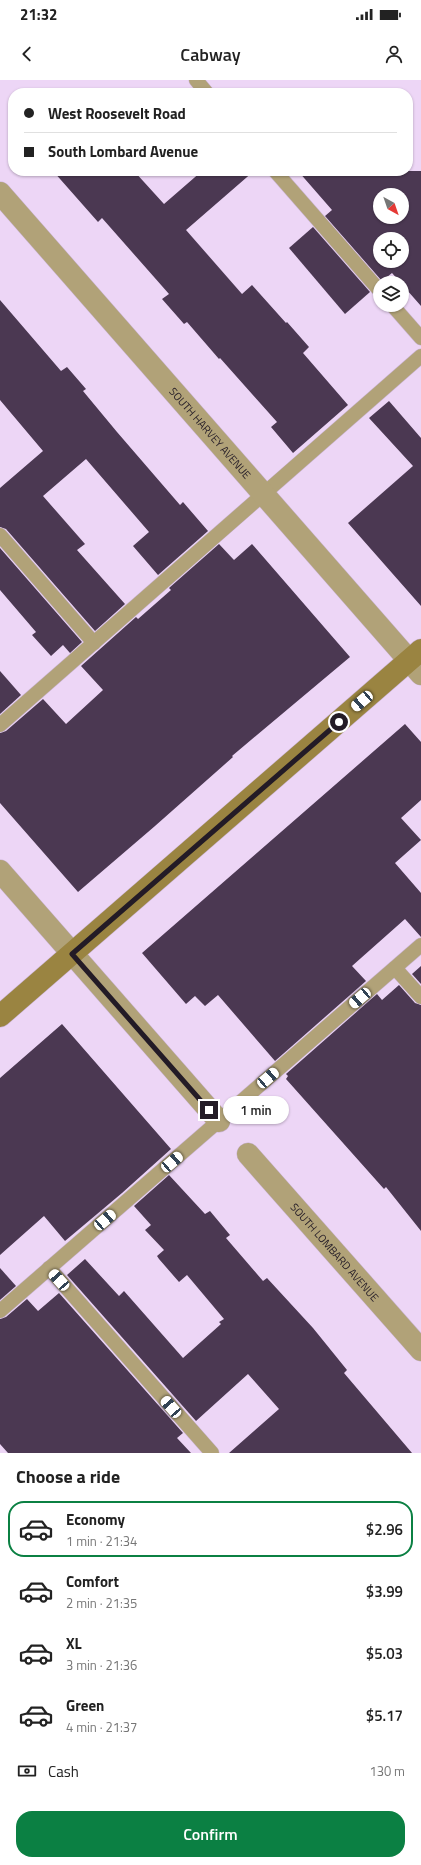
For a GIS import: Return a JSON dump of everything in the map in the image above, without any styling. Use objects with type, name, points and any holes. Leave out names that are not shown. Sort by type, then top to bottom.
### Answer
[{"type":"main road","points":[[2,1009],[72,954],[417,662]]},
{"type":"street","name":"SOUTH HARVEY AVENUE","points":[[0,193],[264,494],[417,662]]},
{"type":"street","points":[[0,871],[219,1121]]},
{"type":"street","name":"SOUTH LOMBARD AVENUE","points":[[248,1154],[421,1350]]},
{"type":"lane","points":[[196,80],[203,88]]},
{"type":"lane","points":[[279,176],[373,283]]},
{"type":"lane","points":[[398,312],[421,338]]},
{"type":"lane","points":[[0,725],[421,356]]},
{"type":"lane","points":[[0,535],[94,643]]},
{"type":"lane","points":[[0,1311],[421,945]]},
{"type":"lane","points":[[395,968],[421,997]]},
{"type":"lane","points":[[49,1268],[212,1453]]},
{"type":"building","points":[[413,171],[421,171],[421,306],[409,292],[409,276],[395,276],[392,273],[388,276],[378,276],[325,216],[332,210],[302,176],[413,176]]},
{"type":"building","points":[[57,176],[139,176],[164,204],[196,176],[248,176],[186,230],[242,294],[252,285],[286,323],[287,322],[309,347],[303,353],[348,405],[293,453],[271,427],[277,422],[187,322],[184,324],[162,299],[169,294],[102,218],[98,222]]},
{"type":"building","points":[[313,227],[370,292],[345,314],[289,248]]},
{"type":"building","points":[[0,300],[61,371],[67,367],[86,389],[83,391],[117,432],[180,505],[183,502],[208,531],[158,575],[133,546],[149,532],[86,459],[43,496],[85,544],[77,550],[125,604],[95,631],[6,529],[0,527],[0,488],[43,451],[0,400]]},
{"type":"building","points":[[389,401],[421,438],[421,606],[348,523],[413,466],[369,418]]},
{"type":"building","points":[[219,544],[234,560],[252,544],[350,657],[232,756],[233,757],[155,826],[78,892],[0,803],[0,733],[6,731],[43,699],[66,724],[103,690],[81,666],[136,617],[138,619],[171,590],[169,588]]},
{"type":"building","points":[[0,548],[82,642],[70,653],[63,645],[51,656],[32,635],[36,632],[0,590]]},
{"type":"building","points":[[0,671],[21,695],[0,714]]},
{"type":"building","points":[[405,724],[421,742],[421,800],[401,818],[421,840],[395,863],[421,893],[421,937],[405,919],[352,966],[366,981],[275,1061],[218,995],[205,1006],[195,996],[186,1004],[142,953]]},
{"type":"building","points":[[421,966],[421,984],[412,974]]},
{"type":"building","points":[[399,985],[415,1003],[421,1005],[421,1231],[386,1187],[384,1189],[286,1079],[288,1076],[286,1074],[377,994],[382,1000]]},
{"type":"building","points":[[62,1024],[171,1149],[65,1241],[44,1216],[0,1255],[0,1078]]},
{"type":"building","points":[[169,1175],[205,1214],[210,1211],[230,1235],[226,1238],[263,1281],[267,1278],[313,1328],[347,1370],[344,1373],[412,1453],[229,1453],[279,1409],[248,1374],[196,1421],[67,1275],[85,1259],[119,1296],[124,1291],[183,1358],[221,1324],[219,1322],[224,1319],[187,1275],[179,1282],[159,1259],[157,1256],[164,1250],[145,1230],[151,1225],[134,1206]]},
{"type":"building","points":[[0,1268],[16,1286],[0,1300]]},
{"type":"building","points":[[59,1293],[183,1433],[177,1438],[191,1453],[8,1453],[0,1444],[0,1319],[6,1317],[27,1299],[38,1311]]},
{"type":"route","points":[[209,1110],[72,954],[339,722]]}]
